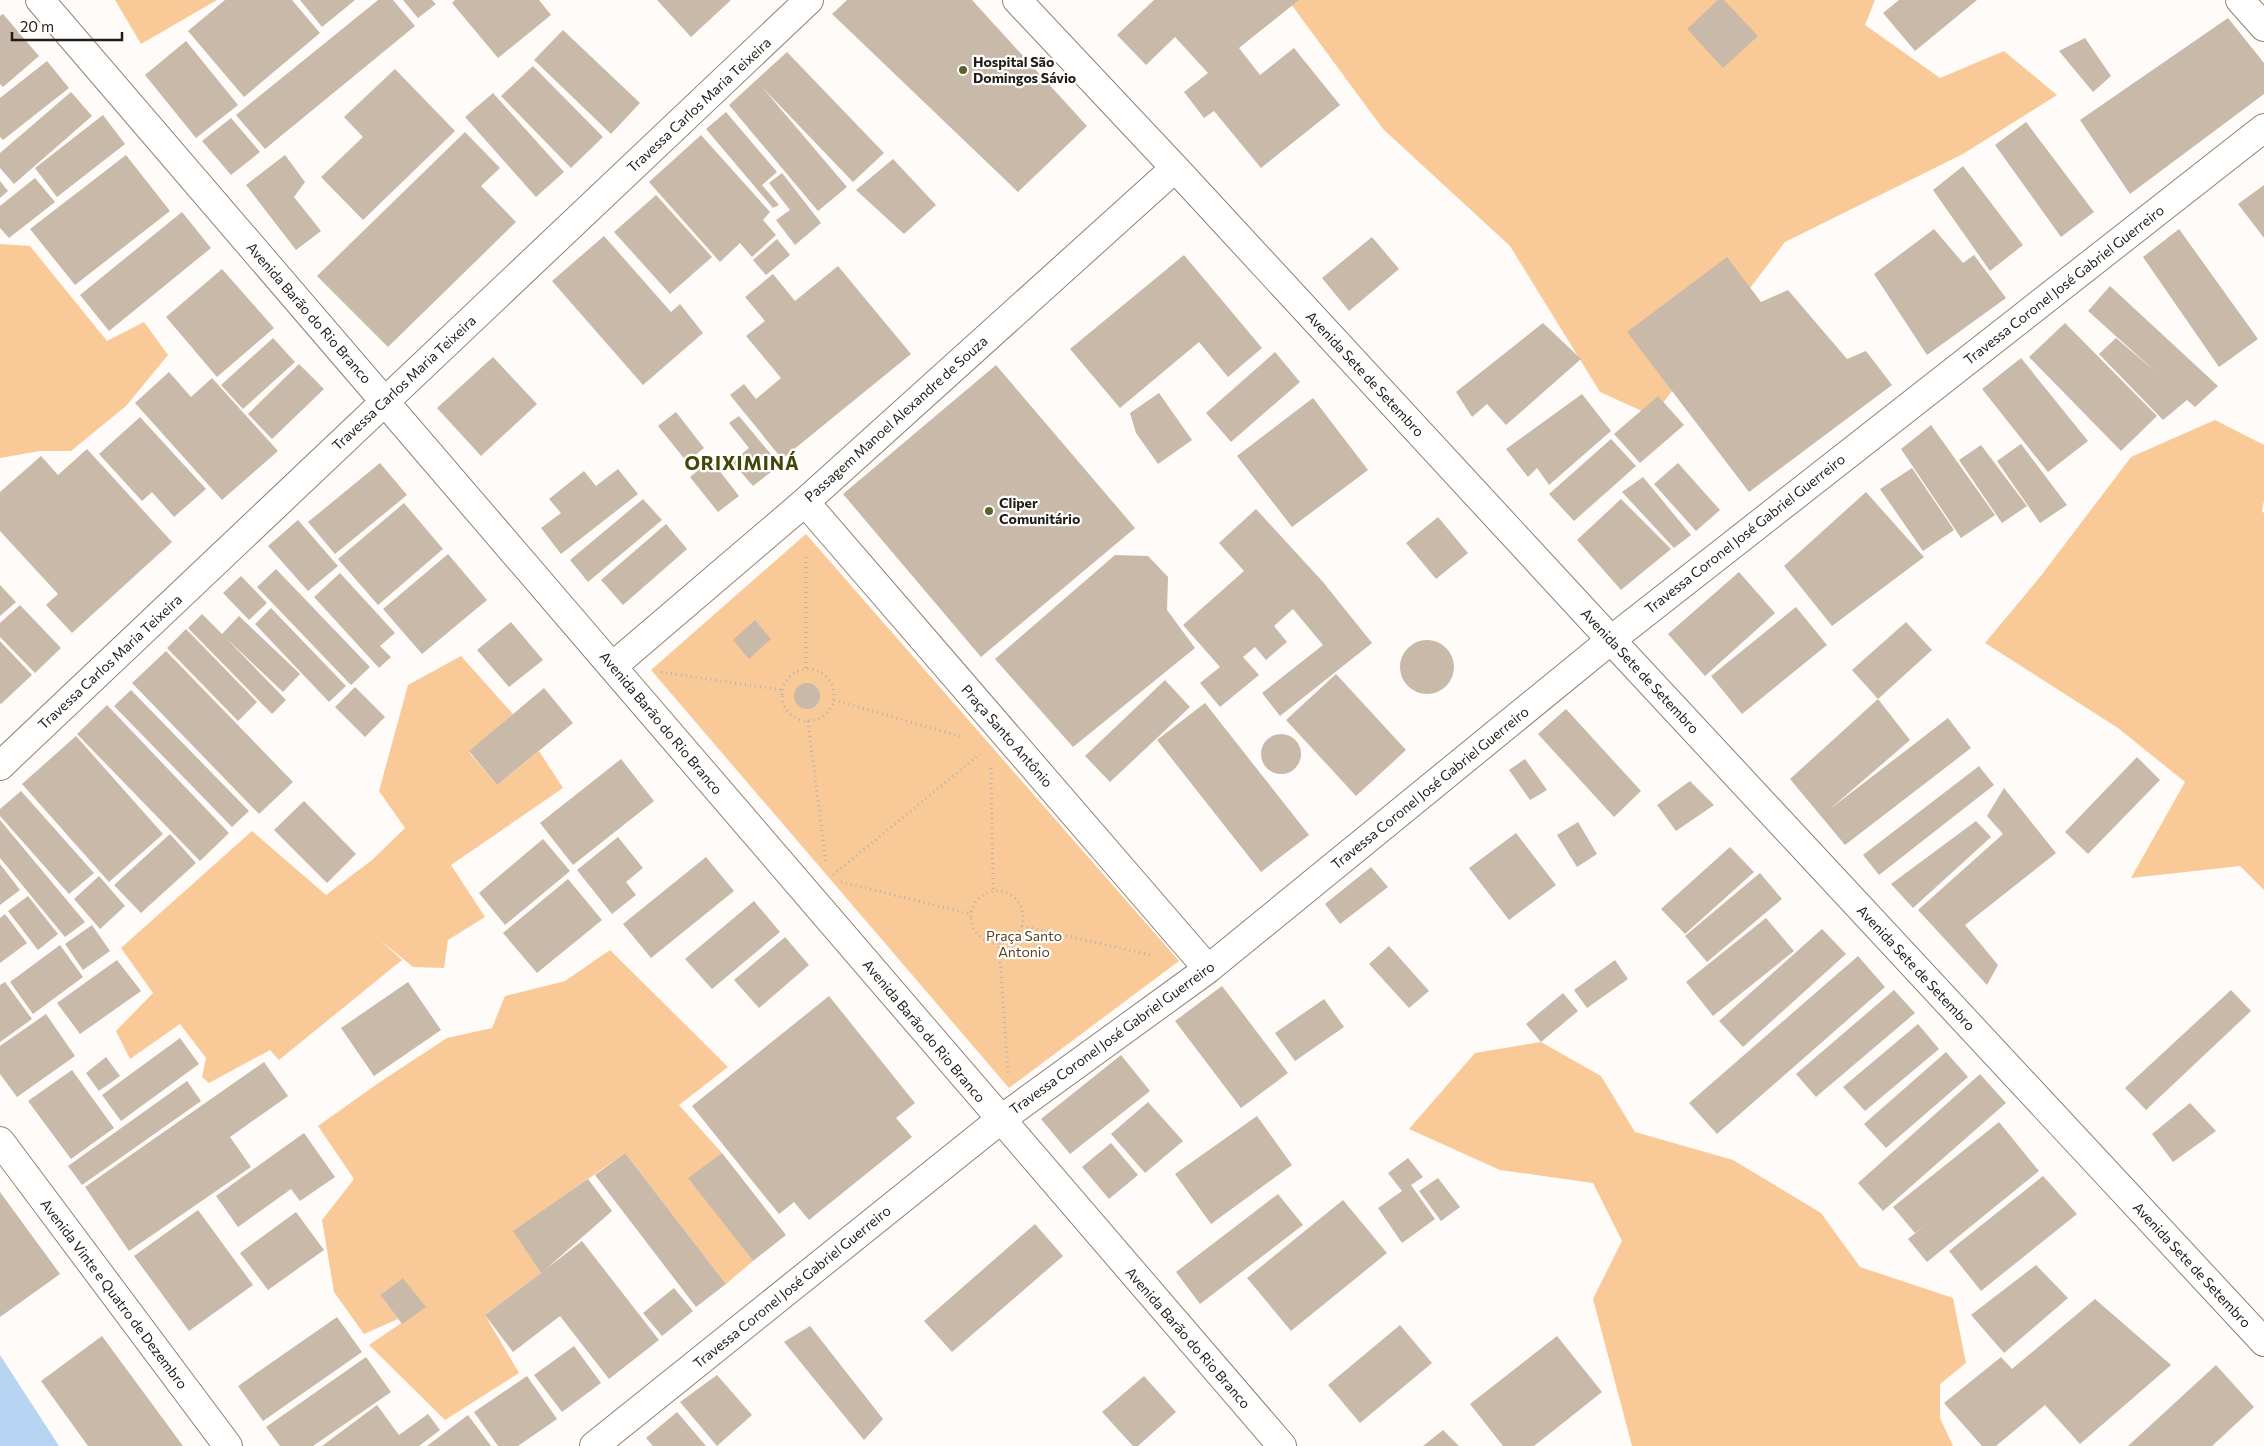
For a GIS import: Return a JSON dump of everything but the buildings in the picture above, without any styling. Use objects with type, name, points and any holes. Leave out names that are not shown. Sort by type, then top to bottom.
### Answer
[{"type":"street","name":"Avenida Barão do Rio Branco","points":[[40,0],[613,666],[1000,1120],[1282,1446]]},
{"type":"street","name":"Travessa Carlos Maria Teixeira","points":[[0,766],[809,0]]},
{"type":"street","name":"Avenida Sete de Setembro","points":[[1017,0],[2264,1342]]},
{"type":"street","points":[[2240,0],[2264,27]]},
{"type":"street","name":"Travessa Coronel José Gabriel Guerreiro","points":[[594,1446],[1000,1120],[1208,969],[1611,640],[2264,128]]},
{"type":"street","name":"Passagem Manoel Alexandre de Souza","points":[[613,666],[805,502],[1175,168]]},
{"type":"street","name":"Praça Santo Antônio","points":[[805,502],[1208,969]]},
{"type":"street","name":"Avenida Vinte e Quatro de Dezembro","points":[[0,1141],[228,1446]]},
{"type":"path","points":[[806,554],[806,668]]},
{"type":"path","points":[[806,668],[821,672],[828,677],[835,691],[831,708],[825,715],[817,720],[808,721],[791,715],[782,699],[782,690],[791,675],[806,668]]},
{"type":"path","points":[[660,672],[782,690]]},
{"type":"path","points":[[834,700],[972,740]]},
{"type":"path","points":[[808,721],[827,869]]},
{"type":"path","points":[[828,879],[983,751]]},
{"type":"path","points":[[991,765],[993,891]]},
{"type":"path","points":[[838,882],[970,914]]},
{"type":"path","points":[[1002,891],[1018,900],[1022,908],[1022,926],[1011,939],[999,942],[987,941],[980,937],[971,922],[970,914],[977,899],[984,893],[1002,891]]},
{"type":"path","points":[[1022,926],[1160,957]]},
{"type":"path","points":[[999,942],[1008,1079]]},
{"type":"green space","points":[[115,0],[217,0],[141,44]]},
{"type":"green space","points":[[1288,0],[1875,0],[1865,25],[1940,78],[2004,51],[2057,95],[1963,154],[1785,242],[1653,416],[1600,392],[1510,246],[1383,129]]},
{"type":"green space","points":[[0,244],[30,246],[107,341],[144,322],[168,355],[126,406],[71,451],[40,451],[0,458]]},
{"type":"green space","points":[[2215,420],[2264,445],[2264,501],[2262,511],[2264,513],[2264,890],[2240,866],[2131,878],[2185,782],[2118,728],[1985,643],[2040,577],[2131,457]]},
{"type":"green space","name":"Praça Santo Antonio","points":[[806,534],[1179,961],[1009,1088],[651,670]]},
{"type":"green space","points":[[461,656],[513,714],[469,752],[497,785],[539,751],[563,788],[451,865],[485,917],[448,940],[444,968],[413,967],[380,940],[402,960],[279,1060],[270,1050],[209,1083],[202,1077],[206,1058],[180,1024],[130,1059],[116,1031],[153,993],[121,948],[252,831],[326,895],[372,860],[405,828],[379,791],[408,685]]},
{"type":"green space","points":[[610,950],[728,1067],[679,1105],[722,1153],[689,1178],[753,1261],[726,1284],[625,1153],[514,1231],[541,1273],[485,1315],[519,1373],[445,1420],[369,1345],[425,1307],[403,1278],[380,1295],[398,1319],[364,1334],[334,1292],[322,1220],[354,1179],[318,1126],[447,1038],[492,1028],[505,996],[565,981]]},
{"type":"green space","points":[[1541,1042],[1601,1076],[1635,1132],[1733,1160],[1821,1213],[1860,1267],[1953,1298],[1966,1363],[1940,1384],[1940,1418],[1953,1446],[1632,1446],[1593,1299],[1622,1241],[1593,1183],[1500,1170],[1409,1129],[1475,1053]]},
{"type":"water","points":[[0,1355],[59,1446],[0,1446]]},
{"type":"place","name":"Hospital São Domingos Sávio","points":[[963,70]]},
{"type":"place","name":"Cliper Comunitário","points":[[989,511]]},
{"type":"district","name":"ORIXIMINÁ","points":[[742,463]]}]
